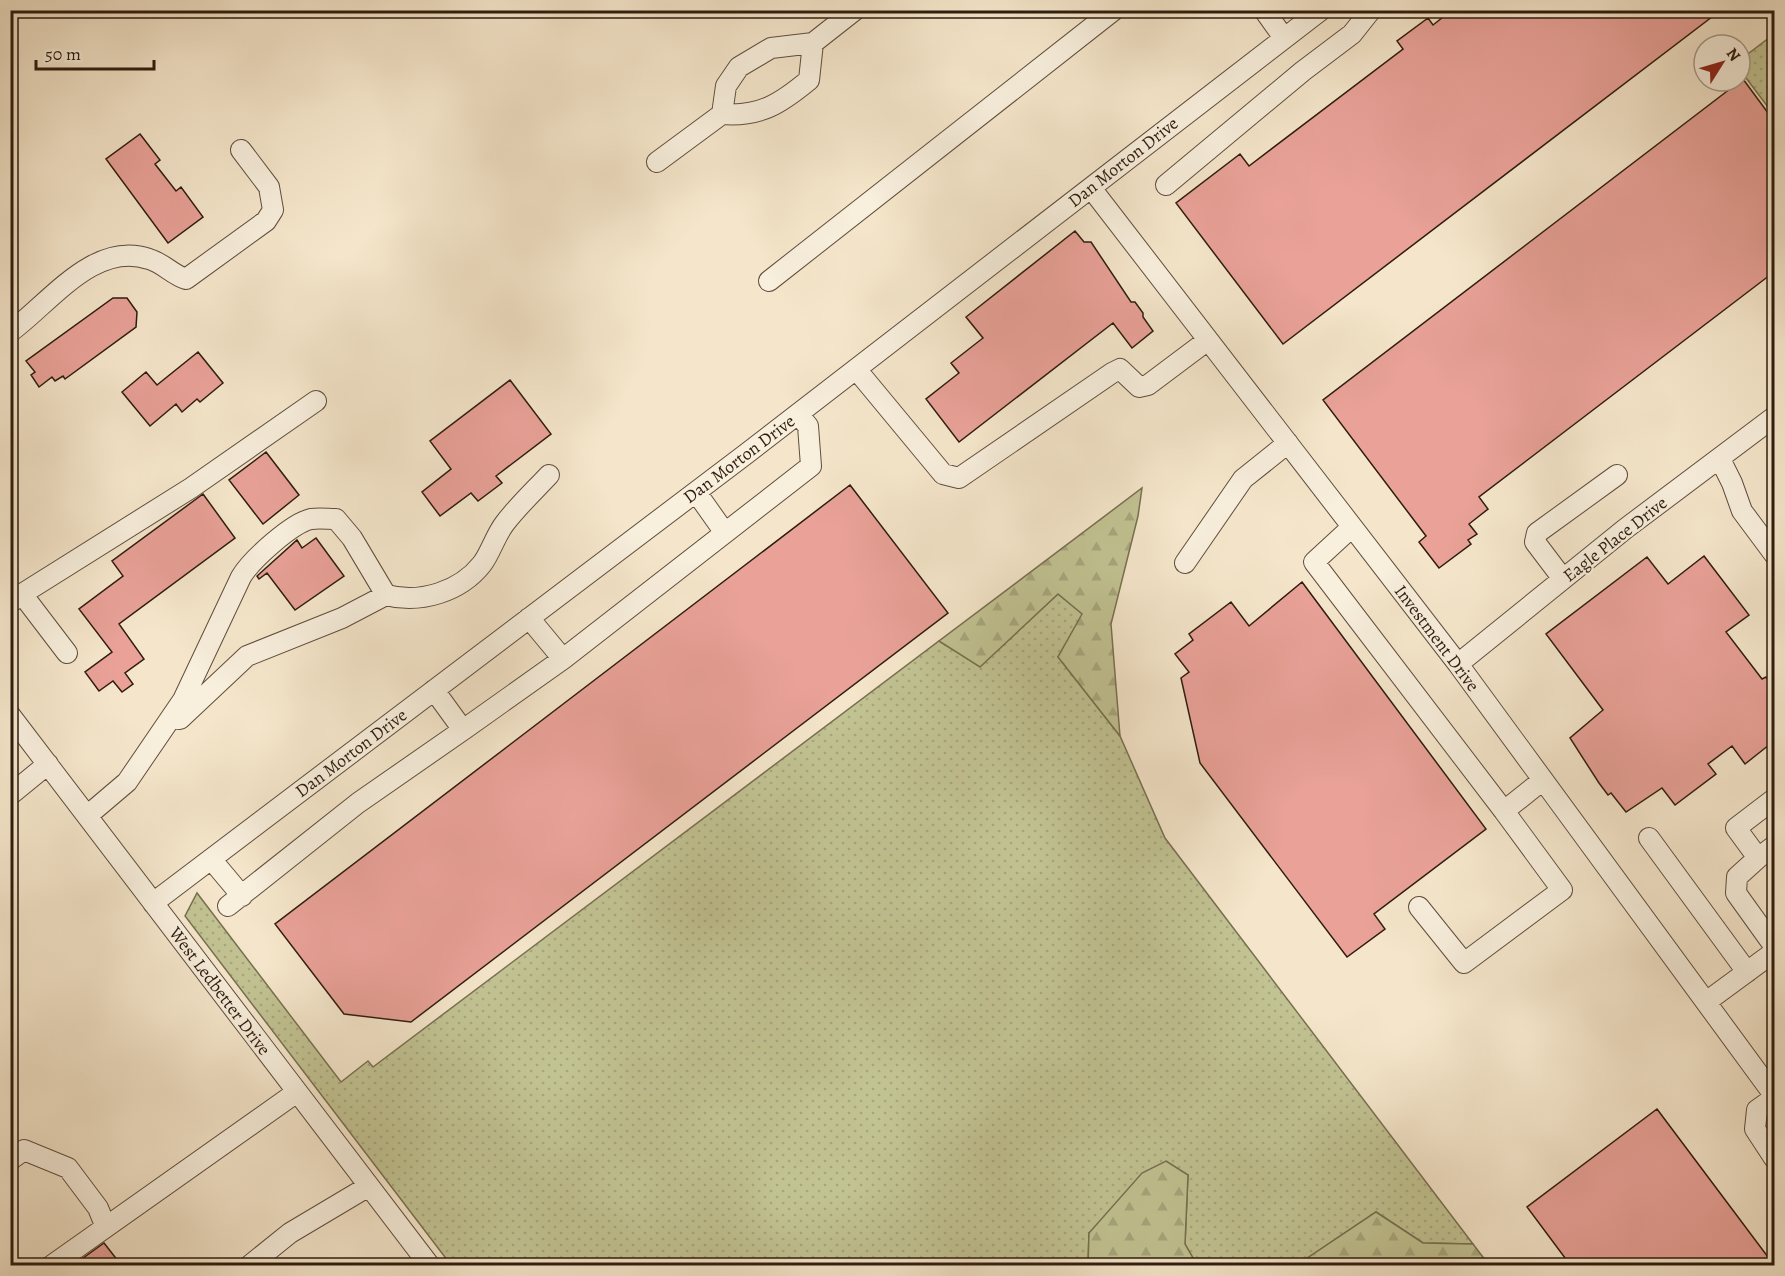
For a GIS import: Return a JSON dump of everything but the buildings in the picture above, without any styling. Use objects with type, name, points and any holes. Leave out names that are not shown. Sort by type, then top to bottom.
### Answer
[{"type":"street","points":[[722,114],[726,86],[739,67],[771,48],[813,44],[855,10]]},
{"type":"street","points":[[769,281],[1114,10]]},
{"type":"street","points":[[1263,10],[1284,38]]},
{"type":"street","name":"Dan Morton Drive","points":[[153,903],[696,492],[1321,10]]},
{"type":"street","points":[[1166,185],[1303,71],[1352,34],[1371,10]]},
{"type":"street","points":[[657,162],[722,114],[744,116],[766,109],[789,96],[809,80],[813,44]]},
{"type":"street","points":[[10,332],[30,318],[78,273],[116,258],[132,257],[149,258],[186,279],[266,221],[273,210],[269,187],[241,150]]},
{"type":"street","name":"Investment Drive","points":[[1091,188],[1458,664],[1774,1096]]},
{"type":"street","points":[[856,369],[943,474],[959,478],[1112,373],[1120,369],[1139,387],[1148,385],[1208,340]]},
{"type":"street","points":[[67,653],[16,599],[190,488],[316,401]]},
{"type":"street","points":[[211,860],[235,901],[358,803],[563,659],[811,466],[808,426],[798,414]]},
{"type":"street","name":"Eagle Place Drive","points":[[1458,664],[1625,529],[1774,417]]},
{"type":"street","points":[[1185,562],[1243,479],[1288,443]]},
{"type":"street","points":[[1720,459],[1742,511],[1774,554]]},
{"type":"street","points":[[146,756],[192,706],[248,656],[342,618],[386,595],[406,600],[463,584],[483,563],[503,525],[549,475]]},
{"type":"street","points":[[1563,579],[1535,542],[1537,533],[1617,476]]},
{"type":"street","points":[[696,492],[725,533]]},
{"type":"street","points":[[87,816],[127,782],[146,756],[183,700],[241,577],[250,562],[268,546],[310,519],[336,519],[352,538],[386,595]]},
{"type":"street","points":[[1352,527],[1314,562],[1562,890],[1464,963],[1419,907]]},
{"type":"street","points":[[529,618],[563,659]]},
{"type":"street","points":[[434,690],[463,730]]},
{"type":"street","name":"West Ledbetter Drive","points":[[10,715],[430,1266]]},
{"type":"street","points":[[10,795],[48,764]]},
{"type":"street","points":[[1504,811],[1543,780]]},
{"type":"street","points":[[1758,858],[1736,828],[1774,799]]},
{"type":"street","points":[[1649,838],[1747,972]]},
{"type":"street","points":[[1774,846],[1737,877],[1736,893],[1774,946]]},
{"type":"street","points":[[1706,1002],[1774,952]]},
{"type":"street","points":[[51,1266],[297,1092]]},
{"type":"street","points":[[1774,1096],[1757,1110],[1755,1129],[1774,1158]]},
{"type":"street","points":[[10,1160],[24,1150],[68,1168],[98,1208],[105,1226]]},
{"type":"street","points":[[249,1266],[290,1233],[369,1186]]},
{"type":"green space","points":[[1774,34],[1774,115],[1752,86],[1752,51]]},
{"type":"green space","points":[[1142,488],[1138,516],[1111,624],[1120,736],[1058,657],[1082,614],[1058,594],[980,667],[939,641]]},
{"type":"green space","points":[[1058,594],[1083,614],[1058,657],[1120,736],[1165,838],[1473,1244],[1423,1243],[1376,1212],[1297,1265],[1197,1265],[1185,1244],[1188,1175],[1089,1233],[1088,1265],[451,1265],[185,916],[197,893],[341,1082],[368,1061],[373,1067],[939,641],[980,666]]},
{"type":"green space","points":[[1166,1161],[1188,1175],[1185,1244],[1197,1265],[1088,1265],[1089,1233],[1142,1173]]},
{"type":"green space","points":[[1376,1212],[1423,1243],[1473,1244],[1489,1265],[1297,1265]]}]
